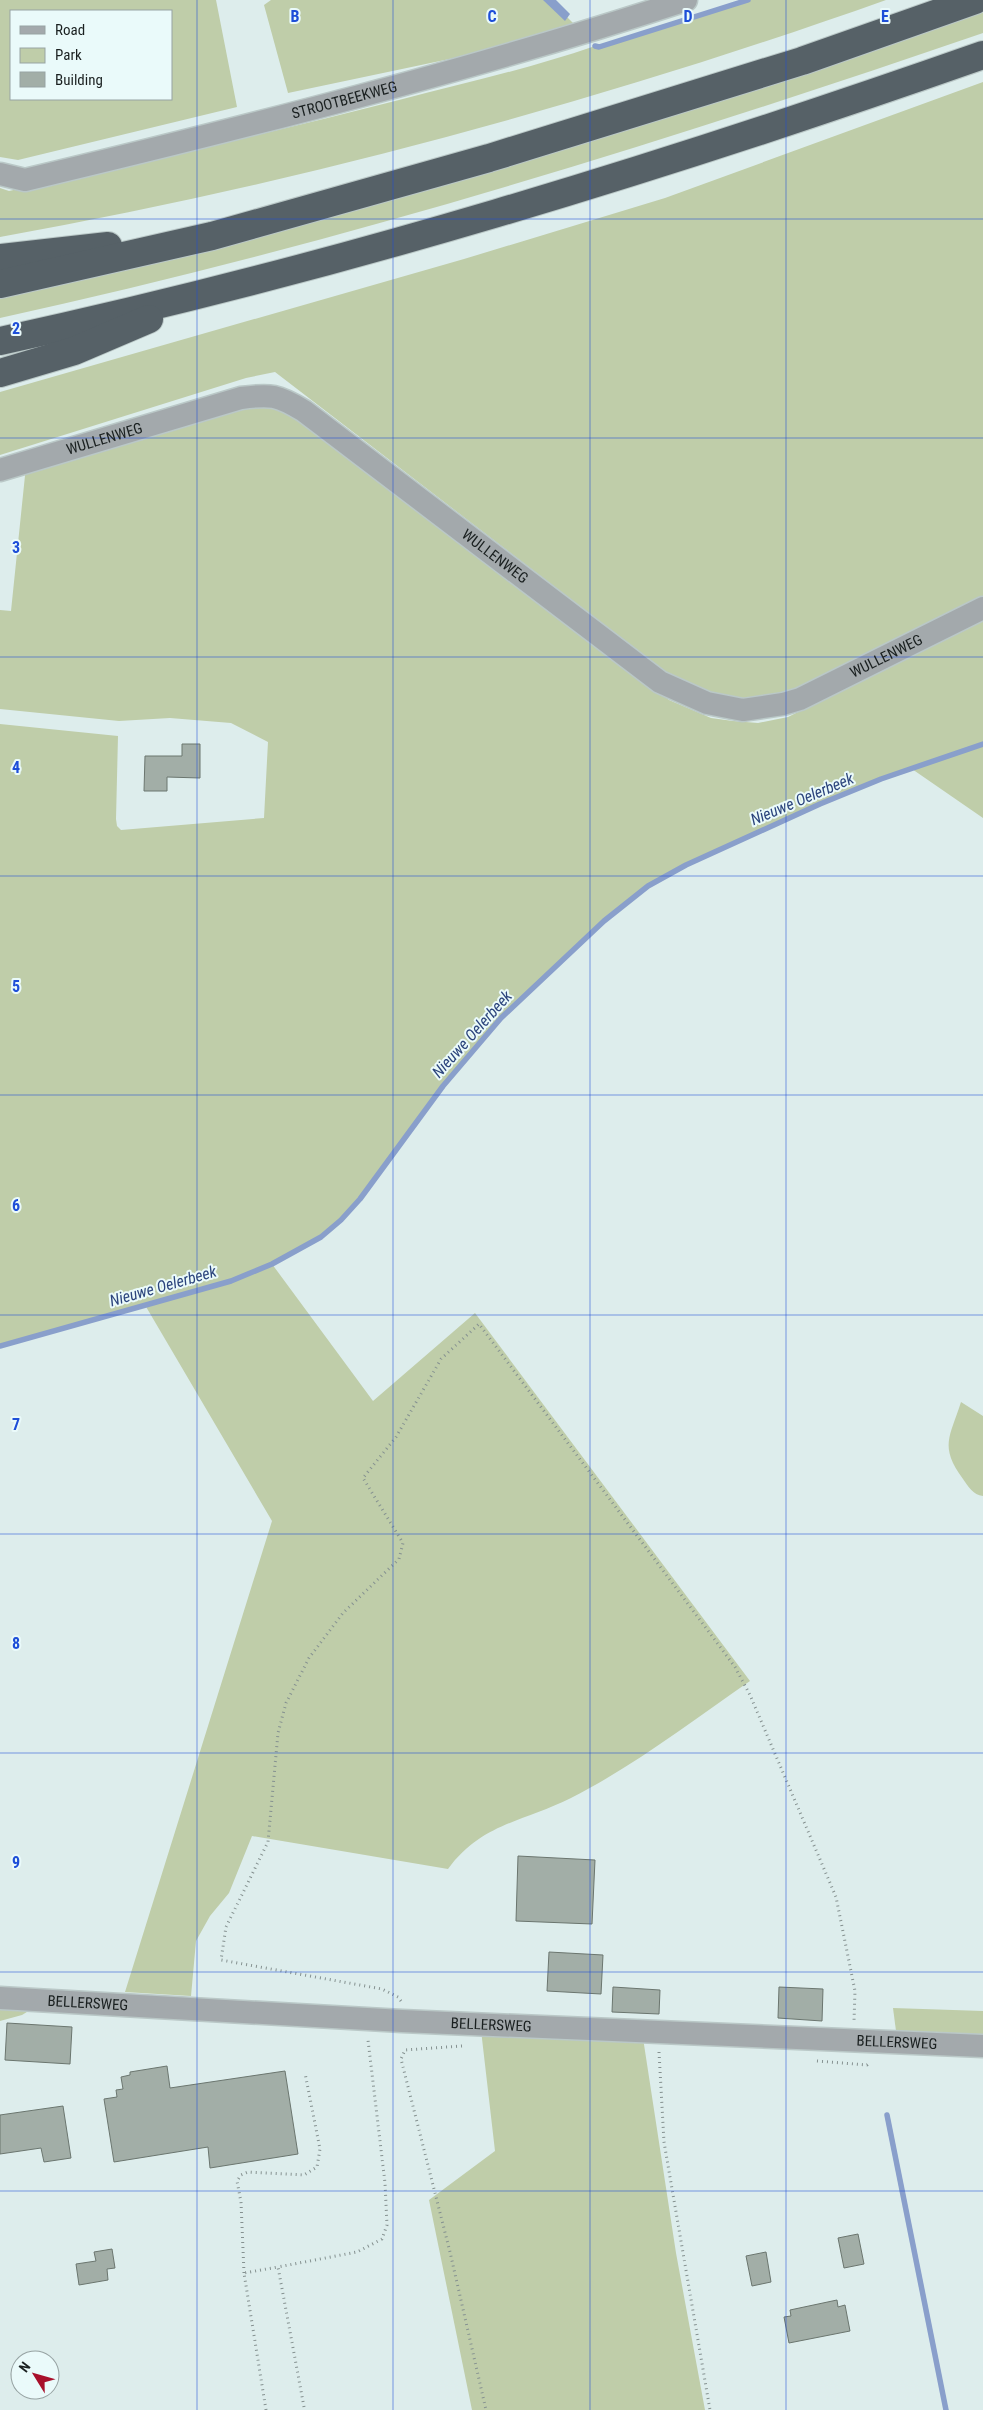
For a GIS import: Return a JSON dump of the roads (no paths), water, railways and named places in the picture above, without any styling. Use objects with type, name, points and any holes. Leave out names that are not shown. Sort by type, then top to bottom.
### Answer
[{"type":"highway","points":[[0,284],[212,236],[489,158],[802,61],[974,0]]},
{"type":"highway","points":[[0,341],[227,287],[440,230],[616,178],[813,114],[983,55]]},
{"type":"highway","points":[[0,258],[212,236]]},
{"type":"highway","points":[[0,374],[74,351],[227,287]]},
{"type":"street","name":"STROOTBEEKWEG","points":[[0,174],[25,180],[261,124],[596,30],[686,0]]},
{"type":"street","name":"WULLENWEG","points":[[0,470],[241,398],[263,395],[282,398],[304,411],[660,682],[707,703],[743,710],[800,699],[983,608]]},
{"type":"street","name":"BELLERSWEG","points":[[0,1998],[402,2021],[863,2039],[983,2046]]},
{"type":"water","points":[[543,0],[556,0],[570,14],[565,21]]},
{"type":"waterway","points":[[595,46],[599,47],[748,0]]},
{"type":"waterway","name":"Nieuwe Oelerbeek","points":[[0,1346],[231,1281],[272,1264],[321,1237],[341,1220],[360,1199],[443,1086],[501,1018],[604,921],[648,886],[686,865],[820,804],[881,779],[983,744]]},
{"type":"waterway","points":[[887,2115],[946,2410]]}]
